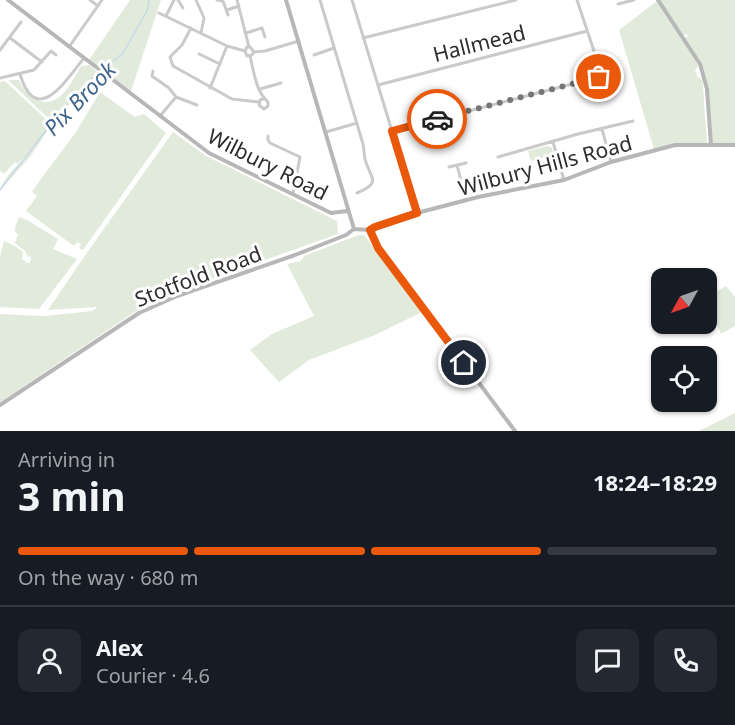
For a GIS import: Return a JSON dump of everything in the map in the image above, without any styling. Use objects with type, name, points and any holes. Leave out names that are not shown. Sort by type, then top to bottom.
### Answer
[{"type":"street","name":"Wilbury Road","points":[[8,0],[209,153],[331,213],[347,211]]},
{"type":"street","points":[[90,0],[98,6]]},
{"type":"street","points":[[69,46],[102,0]]},
{"type":"street","points":[[166,16],[176,0],[183,8]]},
{"type":"street","points":[[196,0],[204,18],[201,33]]},
{"type":"street","points":[[218,0],[223,1],[228,15]]},
{"type":"street","points":[[237,0],[249,47],[254,52]]},
{"type":"street","points":[[286,0],[354,229]]},
{"type":"street","points":[[320,0],[357,123],[365,159],[373,179],[370,187],[357,193]]},
{"type":"street","points":[[352,0],[417,213]]},
{"type":"street","points":[[363,38],[516,0]]},
{"type":"street","points":[[392,131],[599,77],[601,73],[577,0]]},
{"type":"street","points":[[618,4],[634,0]]},
{"type":"street","points":[[658,0],[700,64],[707,89],[711,145],[735,146]]},
{"type":"street","points":[[226,10],[239,6]]},
{"type":"street","points":[[159,13],[227,46],[244,51],[250,56],[254,76],[263,99],[268,102],[267,108],[260,108],[259,102]]},
{"type":"street","points":[[0,50],[21,22]]},
{"type":"street","points":[[190,28],[182,45],[170,57],[171,63],[236,101],[259,102],[263,99]]},
{"type":"street","points":[[246,33],[262,28],[265,37]]},
{"type":"street","name":"Hallmead","points":[[378,85],[587,31]]},
{"type":"street","points":[[10,38],[42,62]]},
{"type":"street","points":[[250,56],[254,52],[299,41]]},
{"type":"street","points":[[210,87],[227,46]]},
{"type":"street","points":[[244,51],[249,47]]},
{"type":"street","points":[[314,55],[334,48]]},
{"type":"street","points":[[0,78],[34,70],[51,51],[56,54]]},
{"type":"street","points":[[199,54],[220,64]]},
{"type":"street","points":[[20,74],[30,94],[40,98],[48,97],[59,90],[84,58]]},
{"type":"street","points":[[153,71],[152,76],[169,88],[176,97],[197,105]]},
{"type":"street","points":[[260,89],[281,83]]},
{"type":"street","points":[[160,117],[176,97]]},
{"type":"street","points":[[498,157],[633,121]]},
{"type":"street","points":[[326,132],[357,123]]},
{"type":"street","points":[[602,129],[611,162]]},
{"type":"street","points":[[267,136],[270,143],[300,157],[293,194]]},
{"type":"street","points":[[554,142],[564,180]]},
{"type":"street","name":"Wilbury Hills Road","points":[[354,229],[370,230],[417,213],[465,200],[564,180],[611,162],[675,145],[711,145]]},
{"type":"street","points":[[449,166],[466,163]]},
{"type":"street","points":[[457,165],[465,200]]},
{"type":"street","name":"Stotfold Road","points":[[0,405],[139,313],[177,296],[295,255],[346,235],[354,229]]},
{"type":"street","points":[[370,230],[378,248],[515,431]]},
{"type":"green space","points":[[130,0],[161,0],[131,91],[89,60]]},
{"type":"green space","points":[[660,0],[735,0],[735,144],[711,144],[710,110],[701,63],[685,38],[688,36],[686,34],[684,36]]},
{"type":"green space","points":[[657,1],[692,52],[698,66],[695,71],[702,80],[703,86],[707,144],[654,149],[619,30]]},
{"type":"green space","points":[[89,65],[100,74],[58,115],[30,157],[0,190],[9,175],[30,152],[17,164],[15,162],[4,174],[0,171],[0,82],[5,81],[49,122],[50,120],[8,80],[19,80],[25,91],[35,99],[52,101],[65,91],[81,66]]},
{"type":"green space","points":[[100,92],[135,117],[144,114],[166,133],[83,250],[79,248],[81,244],[77,242],[74,246],[26,211],[37,196],[32,192],[35,187],[76,132]]},
{"type":"green space","points":[[173,132],[206,156],[337,221],[338,234],[135,306],[142,307],[0,402],[0,314],[44,316],[93,311],[97,307],[48,310]]},
{"type":"green space","points":[[548,146],[552,148],[554,155],[531,161],[528,151]]},
{"type":"green space","points":[[19,217],[58,239],[53,249],[77,259],[39,309],[0,307],[0,256],[4,241],[23,252],[22,260],[30,263],[31,257],[27,256],[26,252],[15,243],[18,234],[15,232],[15,227]]},
{"type":"green space","points":[[364,235],[422,312],[375,335],[309,360],[279,382],[250,350],[272,334],[314,316],[287,264],[301,261],[304,256]]},
{"type":"green space","points":[[726,286],[735,297],[735,326],[721,334],[717,325],[717,291]]},
{"type":"green space","points":[[735,413],[735,431],[699,431]]},
{"type":"waterway","name":"Pix Brook","points":[[0,190],[59,114],[90,80],[123,53],[148,9],[149,0]]},
{"type":"way so far","points":[[437,119],[599,77]]},
{"type":"route","points":[[437,119],[392,131],[417,213],[370,230],[378,248],[464,363]]}]
